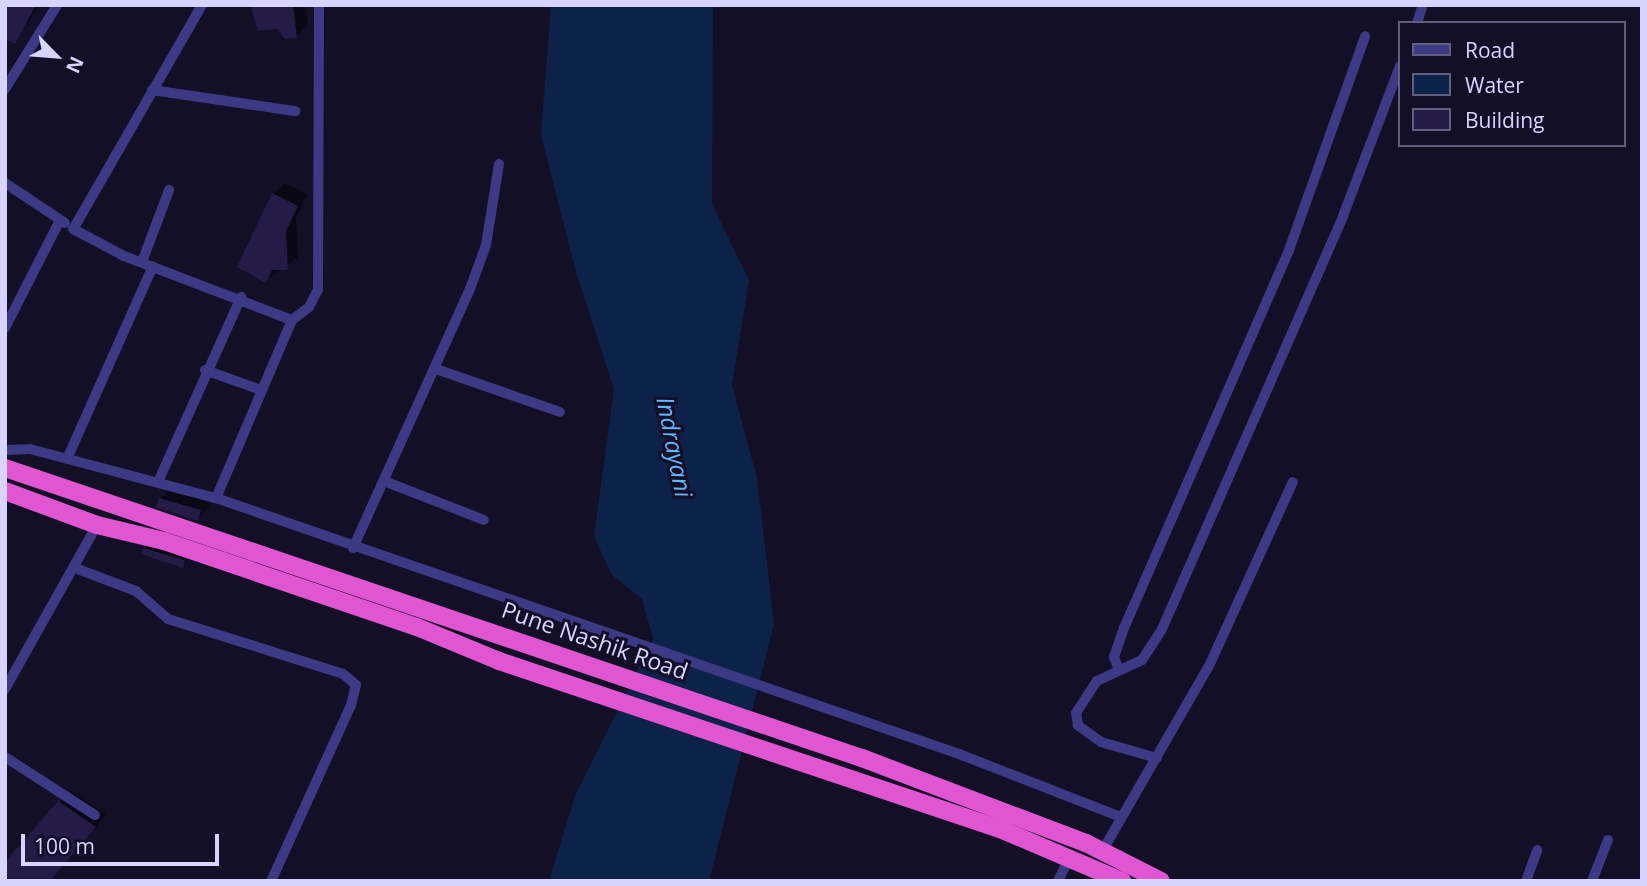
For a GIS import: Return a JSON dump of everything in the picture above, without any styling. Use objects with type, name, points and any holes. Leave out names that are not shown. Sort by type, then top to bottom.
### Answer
[{"type":"highway","name":"Pune Nashik Road","points":[[5,468],[507,635],[862,758],[1103,850],[1161,881]]},
{"type":"highway","points":[[5,491],[97,525],[190,549],[417,627],[499,660],[1070,856],[1122,881]]},
{"type":"highway","points":[[97,525],[106,501]]},
{"type":"street","points":[[5,89],[57,5]]},
{"type":"street","points":[[73,229],[202,5]]},
{"type":"street","points":[[216,498],[292,320],[309,307],[318,289],[319,5]]},
{"type":"street","points":[[1118,670],[1114,657],[1124,628],[1289,250],[1365,36]]},
{"type":"street","points":[[1157,758],[1101,742],[1078,724],[1076,713],[1088,689],[1118,670],[1142,660],[1162,629],[1332,241],[1398,71]]},
{"type":"street","points":[[152,90],[295,110]]},
{"type":"street","points":[[353,548],[436,369],[486,245],[499,164]]},
{"type":"street","points":[[5,183],[73,229],[147,264],[241,297],[292,320]]},
{"type":"street","points":[[67,459],[147,264],[169,190]]},
{"type":"street","points":[[5,328],[60,220]]},
{"type":"street","points":[[158,482],[205,370],[241,297]]},
{"type":"street","points":[[436,369],[560,412]]},
{"type":"street","points":[[205,370],[261,390]]},
{"type":"street","points":[[5,450],[30,449],[216,498],[566,622],[866,723],[1121,817]]},
{"type":"street","points":[[384,481],[484,520]]},
{"type":"street","points":[[1103,850],[1214,657],[1293,482]]},
{"type":"street","points":[[5,689],[97,525]]},
{"type":"street","points":[[75,568],[136,590],[168,619],[343,674],[356,685],[351,705],[271,881]]},
{"type":"street","points":[[5,757],[95,815]]},
{"type":"street","points":[[1592,881],[1608,840]]},
{"type":"street","points":[[1526,881],[1537,850]]},
{"type":"street","points":[[1058,881],[1070,856]]},
{"type":"water","name":"Indrayani","points":[[551,5],[713,5],[712,204],[749,280],[732,385],[757,478],[774,624],[709,881],[549,881],[575,796],[653,639],[642,599],[611,574],[594,536],[614,389],[576,272],[541,135]]},
{"type":"building","points":[[5,5],[36,5],[15,44],[5,39]]},
{"type":"building","points":[[250,5],[293,5],[297,38],[285,39],[277,29],[258,31]]},
{"type":"building","points":[[272,193],[298,206],[286,231],[288,270],[272,270],[266,283],[237,267]]},
{"type":"building","points":[[159,498],[201,510],[198,521],[156,507]]},
{"type":"building","points":[[143,548],[185,560],[183,568],[141,554]]},
{"type":"building","points":[[58,801],[96,827],[50,881],[11,881],[5,875],[5,862]]}]
